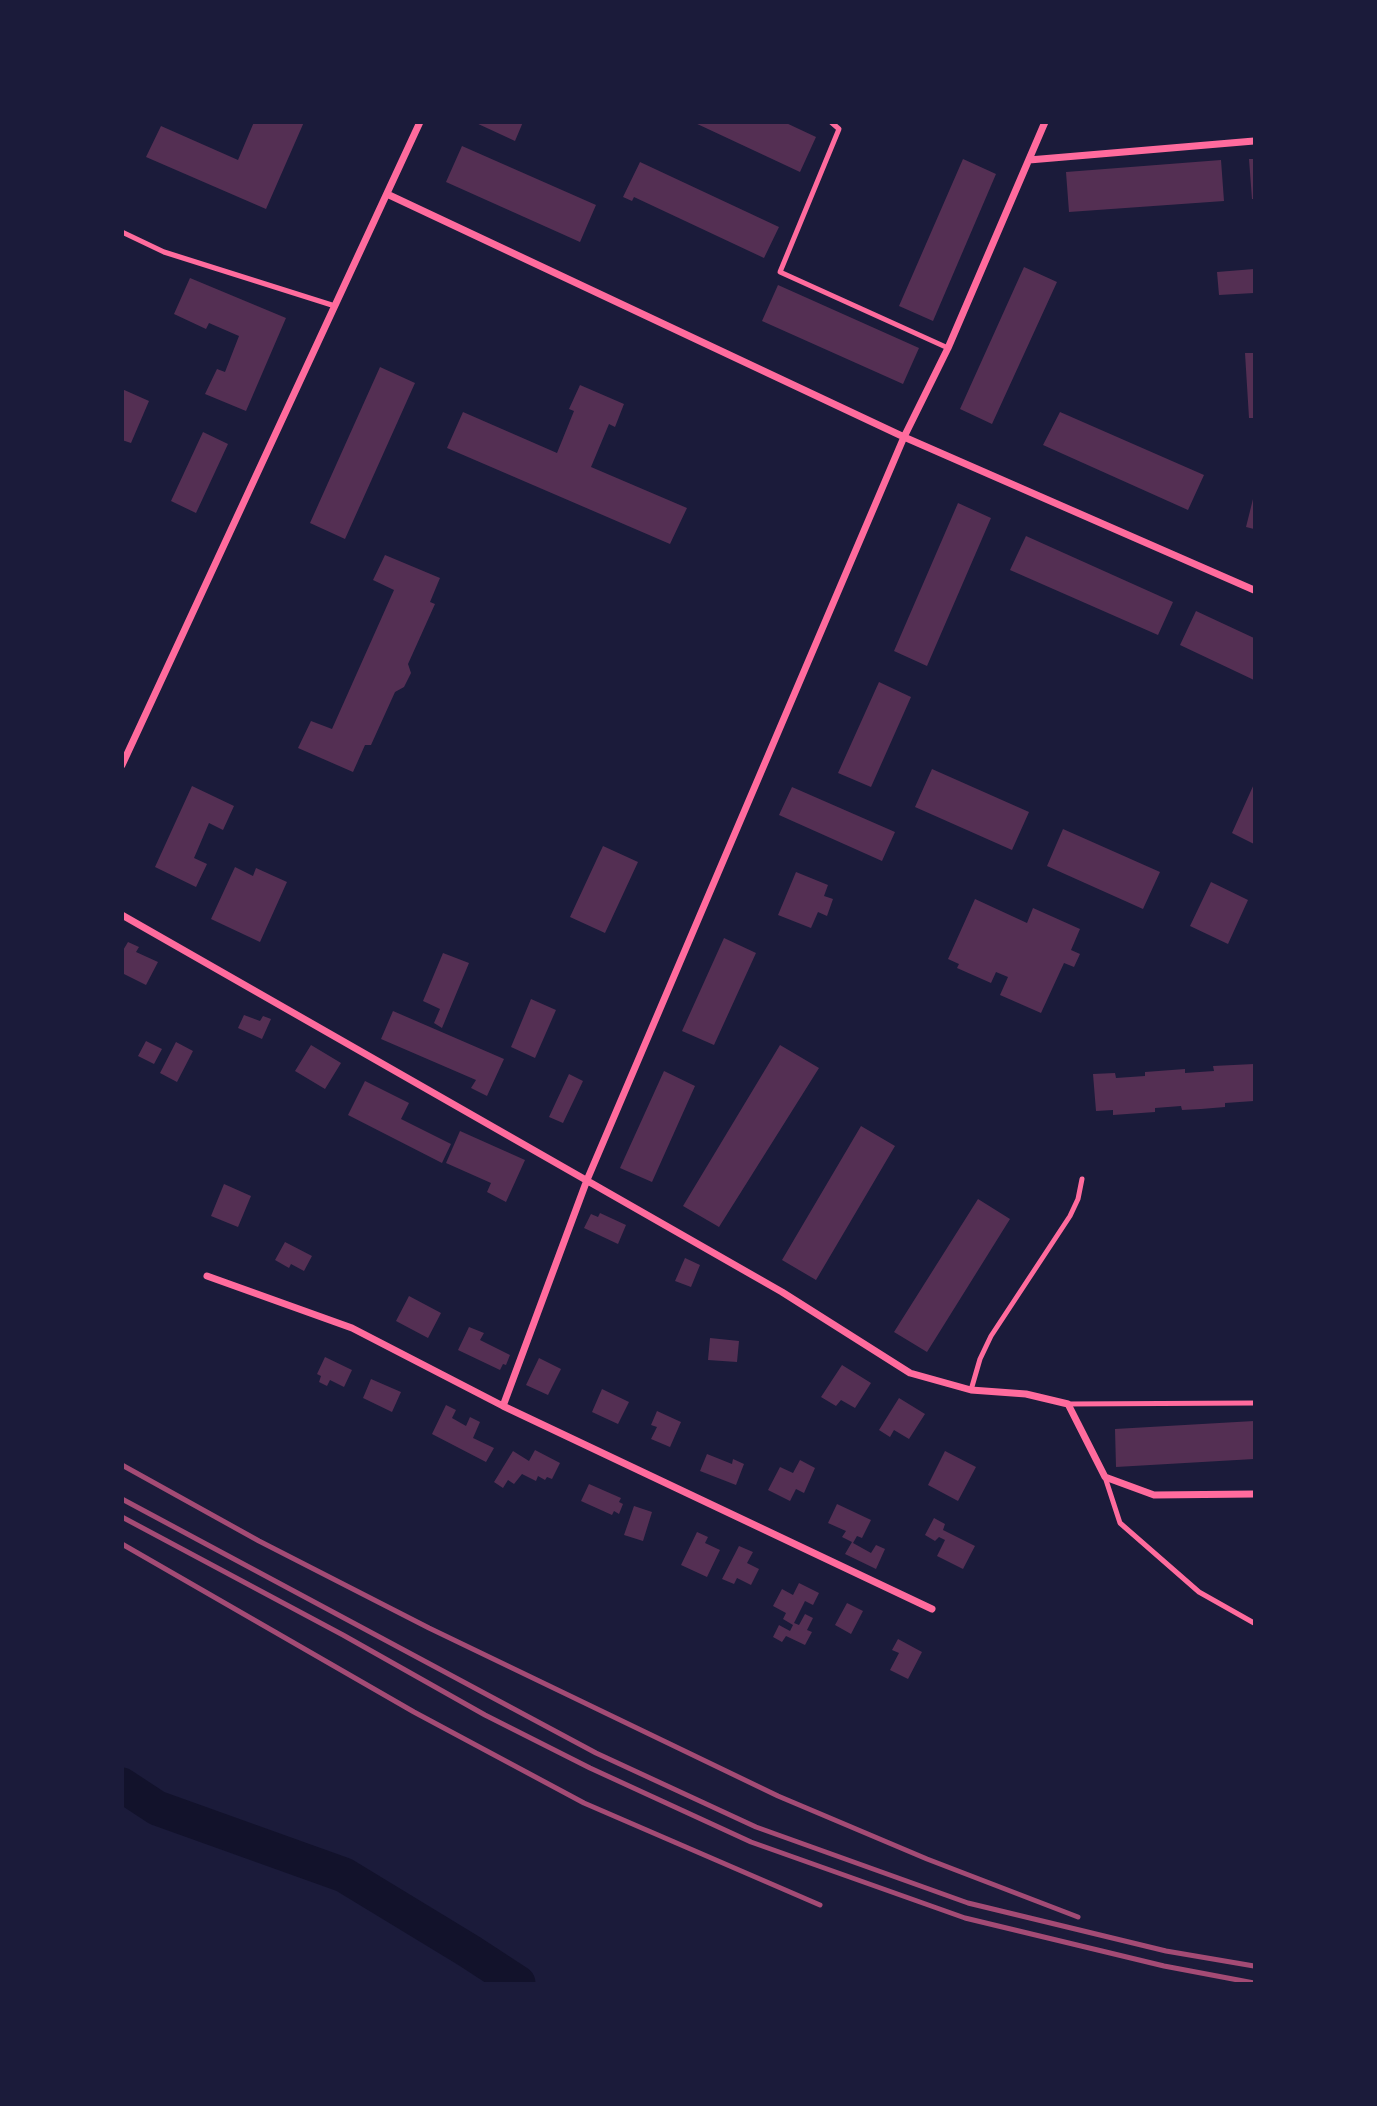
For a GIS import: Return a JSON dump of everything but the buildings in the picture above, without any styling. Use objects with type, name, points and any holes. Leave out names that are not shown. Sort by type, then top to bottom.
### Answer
[{"type":"street","points":[[122,765],[420,122]]},
{"type":"street","points":[[503,1406],[587,1180],[904,437],[948,348],[1045,122]]},
{"type":"street","points":[[1029,160],[1255,141]]},
{"type":"street","points":[[387,194],[904,437],[1255,590]]},
{"type":"street","points":[[122,915],[782,1292],[910,1373],[971,1390],[1026,1394],[1068,1404],[1105,1477],[1154,1495],[1255,1494]]},
{"type":"street","points":[[206,1276],[352,1328],[503,1406],[932,1609]]},
{"type":"lane","points":[[831,122],[839,129],[780,272],[948,348]]},
{"type":"lane","points":[[122,232],[164,252],[335,306]]},
{"type":"lane","points":[[971,1390],[980,1359],[991,1336],[1070,1216],[1078,1199],[1082,1179]]},
{"type":"lane","points":[[1068,1404],[1255,1403]]},
{"type":"lane","points":[[1105,1477],[1120,1523],[1199,1592],[1255,1623]]},
{"type":"waterway","points":[[122,1785],[157,1808],[344,1875],[518,1983]]},
{"type":"railway","points":[[122,1465],[259,1541],[429,1628],[778,1796],[927,1859],[1078,1917]]},
{"type":"railway","points":[[122,1499],[596,1753],[756,1827],[968,1903],[1166,1951],[1254,1966]]},
{"type":"railway","points":[[122,1517],[343,1635],[485,1715],[590,1768],[751,1842],[965,1918],[1164,1966],[1254,1983]]},
{"type":"railway","points":[[122,1544],[414,1712],[584,1803],[820,1905]]}]
